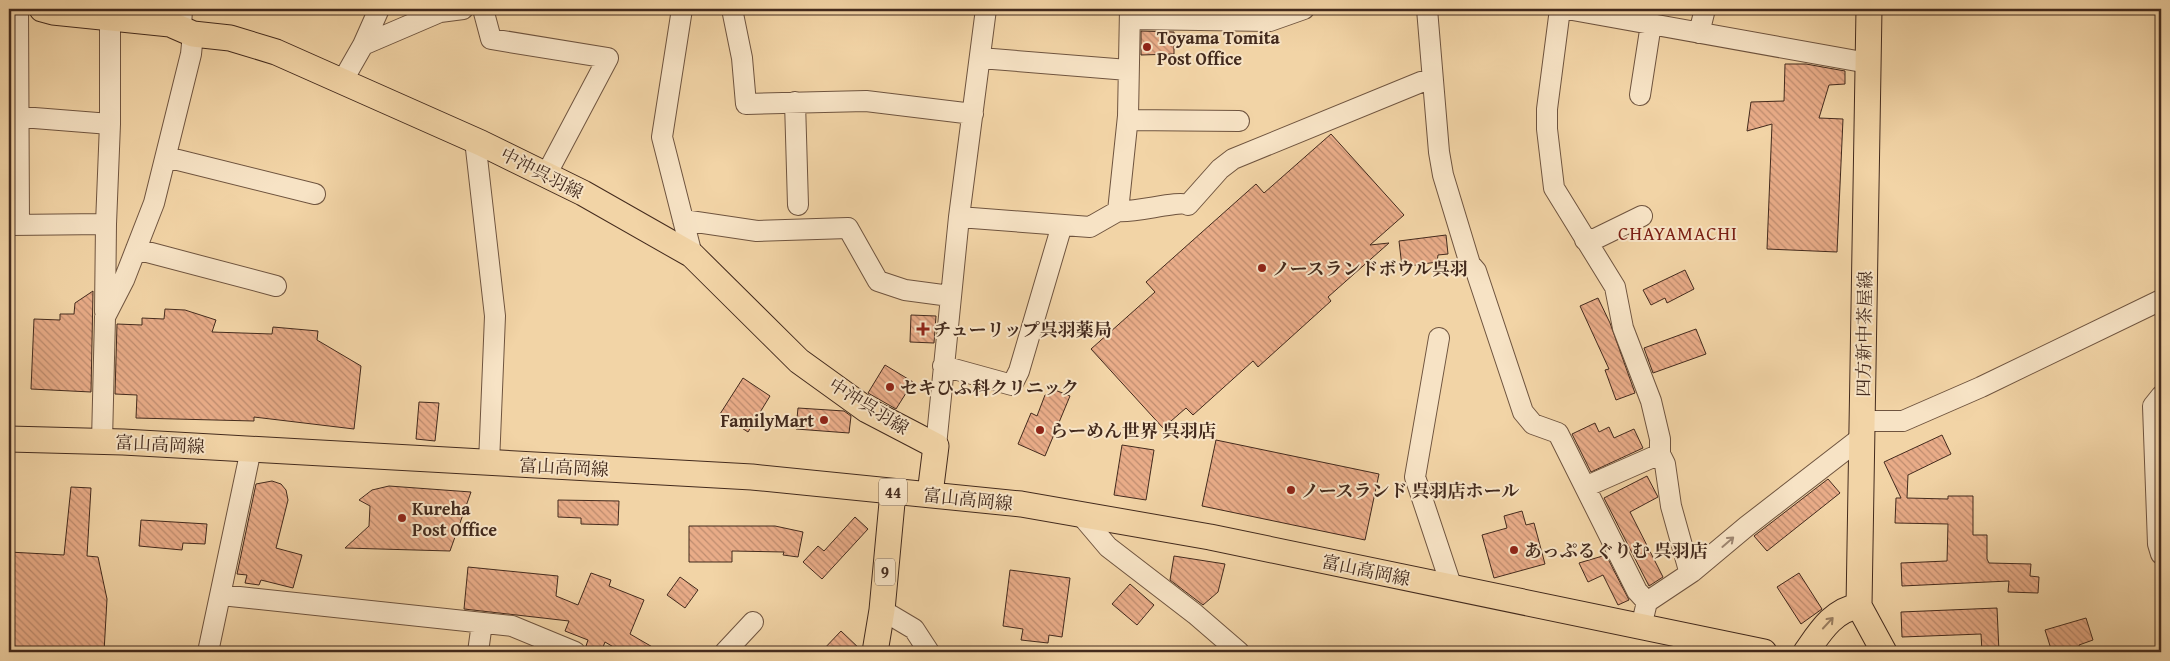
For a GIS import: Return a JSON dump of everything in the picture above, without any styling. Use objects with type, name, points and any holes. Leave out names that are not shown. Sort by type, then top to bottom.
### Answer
[{"type":"main road","name":"中沖呉羽線","points":[[42,9],[53,12],[111,13],[170,24],[185,24],[267,49],[343,80],[475,140],[546,175],[692,255],[799,361],[867,410],[936,446]]},
{"type":"main road","name":"四方新中茶屋線","points":[[1869,9],[1859,606],[1884,652]]},
{"type":"main road","name":"富山高岡線","points":[[9,439],[102,441],[752,477],[1021,504],[1210,537],[1764,652]]},
{"type":"main road","points":[[930,494],[936,446]]},
{"type":"main road","name":"9","points":[[875,652],[882,610],[893,492]]},
{"type":"main road","points":[[1806,652],[1838,613],[1847,608],[1859,606]]},
{"type":"street","points":[[18,9],[14,117],[14,225],[106,224]]},
{"type":"street","points":[[343,80],[363,45],[379,9]]},
{"type":"street","points":[[363,45],[440,12],[463,9]]},
{"type":"street","points":[[484,9],[491,39],[608,58],[546,175]]},
{"type":"street","points":[[682,9],[662,137],[692,255]]},
{"type":"street","points":[[732,9],[742,58],[746,104],[866,101],[972,114]]},
{"type":"street","points":[[936,446],[950,296],[980,58],[981,9]]},
{"type":"street","points":[[1118,211],[1128,120],[1130,14],[1270,21],[1304,9]]},
{"type":"street","points":[[1428,9],[1432,81],[1443,175],[1470,264],[1476,270],[1522,412],[1533,424],[1558,433],[1638,591],[1647,602]]},
{"type":"street","points":[[1560,9],[1548,89],[1547,129],[1554,188],[1615,287],[1623,328],[1650,401],[1660,439],[1660,454],[1665,464],[1671,506],[1688,567],[1692,572]]},
{"type":"street","points":[[1567,9],[1868,63]]},
{"type":"street","points":[[1699,33],[1705,9]]},
{"type":"street","points":[[102,441],[111,13]]},
{"type":"street","points":[[105,318],[154,203],[191,54],[185,24]]},
{"type":"street","points":[[1640,95],[1650,24]]},
{"type":"street","points":[[980,58],[1128,70]]},
{"type":"street","points":[[959,217],[1090,227],[1118,211],[1131,213],[1180,203],[1188,206],[1220,168],[1233,159],[1421,82],[1432,81]]},
{"type":"street","points":[[795,102],[798,205]]},
{"type":"street","points":[[14,117],[110,124]]},
{"type":"street","points":[[1128,120],[1238,121]]},
{"type":"street","points":[[475,140],[495,316],[489,463]]},
{"type":"street","points":[[166,157],[315,194]]},
{"type":"street","points":[[1585,240],[1596,238],[1642,216]]},
{"type":"street","points":[[683,220],[758,231],[848,228],[878,281],[905,290],[950,296]]},
{"type":"street","points":[[943,366],[1012,385],[1019,371],[1062,225]]},
{"type":"street","points":[[136,249],[276,286]]},
{"type":"street","points":[[1641,627],[1647,602],[1692,572],[1862,429],[1903,421],[1981,387],[2161,300]]},
{"type":"street","points":[[1439,338],[1415,477],[1452,588]]},
{"type":"street","points":[[2161,396],[2153,406],[2158,544],[2161,554]]},
{"type":"street","points":[[208,652],[251,450]]},
{"type":"street","points":[[1585,487],[1660,454]]},
{"type":"street","points":[[1080,514],[1108,547],[1195,614],[1239,652]]},
{"type":"street","points":[[221,595],[512,626],[575,652]]},
{"type":"street","points":[[882,610],[914,629],[929,652]]},
{"type":"street","points":[[725,652],[753,622]]},
{"type":"street","points":[[478,652],[482,623]]},
{"type":"building","points":[[1141,31],[1174,32],[1174,54],[1141,55]]},
{"type":"building","points":[[1785,64],[1806,64],[1845,71],[1845,84],[1829,85],[1819,118],[1843,119],[1837,252],[1767,249],[1772,124],[1747,131],[1751,102],[1784,101]]},
{"type":"building","name":"ノースランドボウル呉羽","points":[[1331,134],[1404,215],[1370,245],[1389,243],[1328,297],[1331,301],[1258,367],[1253,361],[1193,415],[1186,408],[1163,428],[1091,349],[1155,292],[1146,282],[1256,184],[1264,193]]},
{"type":"building","points":[[1446,235],[1448,254],[1438,255],[1437,262],[1402,267],[1399,241]]},
{"type":"building","points":[[1685,270],[1694,289],[1667,303],[1665,298],[1651,305],[1643,290]]},
{"type":"building","points":[[93,291],[91,392],[31,389],[34,319],[60,320],[60,314],[74,314],[75,303]]},
{"type":"building","points":[[1598,298],[1610,323],[1635,393],[1616,400],[1605,370],[1609,369],[1580,306]]},
{"type":"building","points":[[165,309],[185,310],[216,320],[212,332],[272,334],[273,327],[318,331],[317,340],[361,366],[354,429],[254,417],[254,421],[136,418],[137,395],[115,394],[117,324],[142,325],[142,318],[164,319]]},
{"type":"building","name":"チューリップ呉羽薬局","points":[[911,315],[936,316],[934,343],[910,342]]},
{"type":"building","points":[[1696,329],[1706,354],[1653,373],[1644,348]]},
{"type":"building","name":"セキひふ科クリニック","points":[[885,365],[913,382],[896,409],[868,393]]},
{"type":"building","points":[[743,378],[770,396],[748,432],[720,414]]},
{"type":"building","name":"らーめん世界 呉羽店","points":[[1055,390],[1070,396],[1045,456],[1018,444],[1031,413],[1037,416],[1045,395]]},
{"type":"building","points":[[419,402],[439,403],[435,441],[416,439]]},
{"type":"building","name":"FamilyMart","points":[[798,408],[844,411],[851,416],[849,433],[796,429]]},
{"type":"building","points":[[1595,423],[1599,432],[1609,427],[1614,438],[1634,429],[1643,448],[1591,472],[1572,434]]},
{"type":"building","points":[[1942,435],[1951,454],[1908,475],[1907,498],[1948,499],[1948,496],[1973,496],[1973,535],[1987,535],[1987,559],[1989,563],[2031,564],[2030,576],[2039,577],[2038,593],[2008,592],[2009,581],[1902,586],[1901,563],[1947,561],[1948,524],[1895,523],[1896,498],[1901,498],[1884,462]]},
{"type":"building","name":"ノースランド 呉羽店ホール","points":[[1216,440],[1379,474],[1365,540],[1202,506]]},
{"type":"building","points":[[1122,445],[1154,450],[1146,500],[1114,495]]},
{"type":"building","points":[[1647,476],[1658,497],[1630,512],[1663,577],[1649,586],[1604,498]]},
{"type":"building","points":[[1828,479],[1840,493],[1767,551],[1754,536]]},
{"type":"building","points":[[272,481],[281,484],[286,490],[288,500],[276,548],[302,555],[293,588],[261,580],[259,585],[245,583],[247,575],[237,574],[256,484]]},
{"type":"building","points":[[389,486],[471,492],[450,551],[345,548],[369,526],[370,506],[359,500],[372,490]]},
{"type":"building","points":[[71,487],[91,488],[87,556],[98,557],[107,599],[104,652],[9,652],[9,552],[64,555]]},
{"type":"building","points":[[558,500],[619,501],[618,525],[581,524],[581,518],[558,517]]},
{"type":"building","name":"あっぷるぐりむ 呉羽店","points":[[1522,511],[1526,525],[1534,523],[1545,564],[1494,578],[1482,535],[1507,528],[1504,516]]},
{"type":"building","points":[[855,517],[868,529],[822,579],[803,562],[818,546],[824,551]]},
{"type":"building","points":[[141,520],[207,524],[205,544],[183,543],[182,550],[139,546]]},
{"type":"building","points":[[689,526],[775,526],[803,532],[798,557],[783,555],[784,552],[732,551],[732,562],[689,562]]},
{"type":"building","points":[[1606,555],[1629,600],[1618,605],[1603,575],[1588,582],[1579,563]]},
{"type":"building","points":[[1174,556],[1225,564],[1218,592],[1203,605],[1170,580]]},
{"type":"building","points":[[468,567],[558,576],[556,596],[578,605],[591,573],[611,580],[609,586],[644,600],[630,634],[661,652],[622,652],[605,642],[601,652],[586,646],[588,640],[565,631],[569,621],[464,609]]},
{"type":"building","points":[[1010,570],[1070,578],[1062,637],[1049,635],[1048,643],[1021,640],[1023,629],[1003,626]]},
{"type":"building","points":[[1799,573],[1822,609],[1801,624],[1777,587]]},
{"type":"building","points":[[680,577],[698,590],[685,608],[667,595]]},
{"type":"building","points":[[1130,584],[1154,605],[1137,625],[1112,604]]},
{"type":"building","points":[[1997,608],[1999,652],[1982,652],[1981,634],[1902,637],[1901,612]]},
{"type":"building","points":[[2086,618],[2093,640],[2079,645],[2081,652],[2052,652],[2045,630]]},
{"type":"building","points":[[841,631],[861,652],[821,652]]},
{"type":"place","name":"Toyama Tomita Post Office","points":[[1147,47]]},
{"type":"place","name":"ノースランドボウル呉羽","points":[[1262,268]]},
{"type":"place","name":"チューリップ呉羽薬局","points":[[923,329]]},
{"type":"place","name":"セキひふ科クリニック","points":[[890,387]]},
{"type":"place","name":"FamilyMart","points":[[824,420]]},
{"type":"place","name":"らーめん世界 呉羽店","points":[[1040,430]]},
{"type":"place","name":"ノースランド 呉羽店ホール","points":[[1291,490]]},
{"type":"place","name":"Kureha Post Office","points":[[402,518]]},
{"type":"place","name":"あっぷるぐりむ 呉羽店","points":[[1514,550]]},
{"type":"district","name":"CHAYAMACHI","points":[[1678,233]]}]
